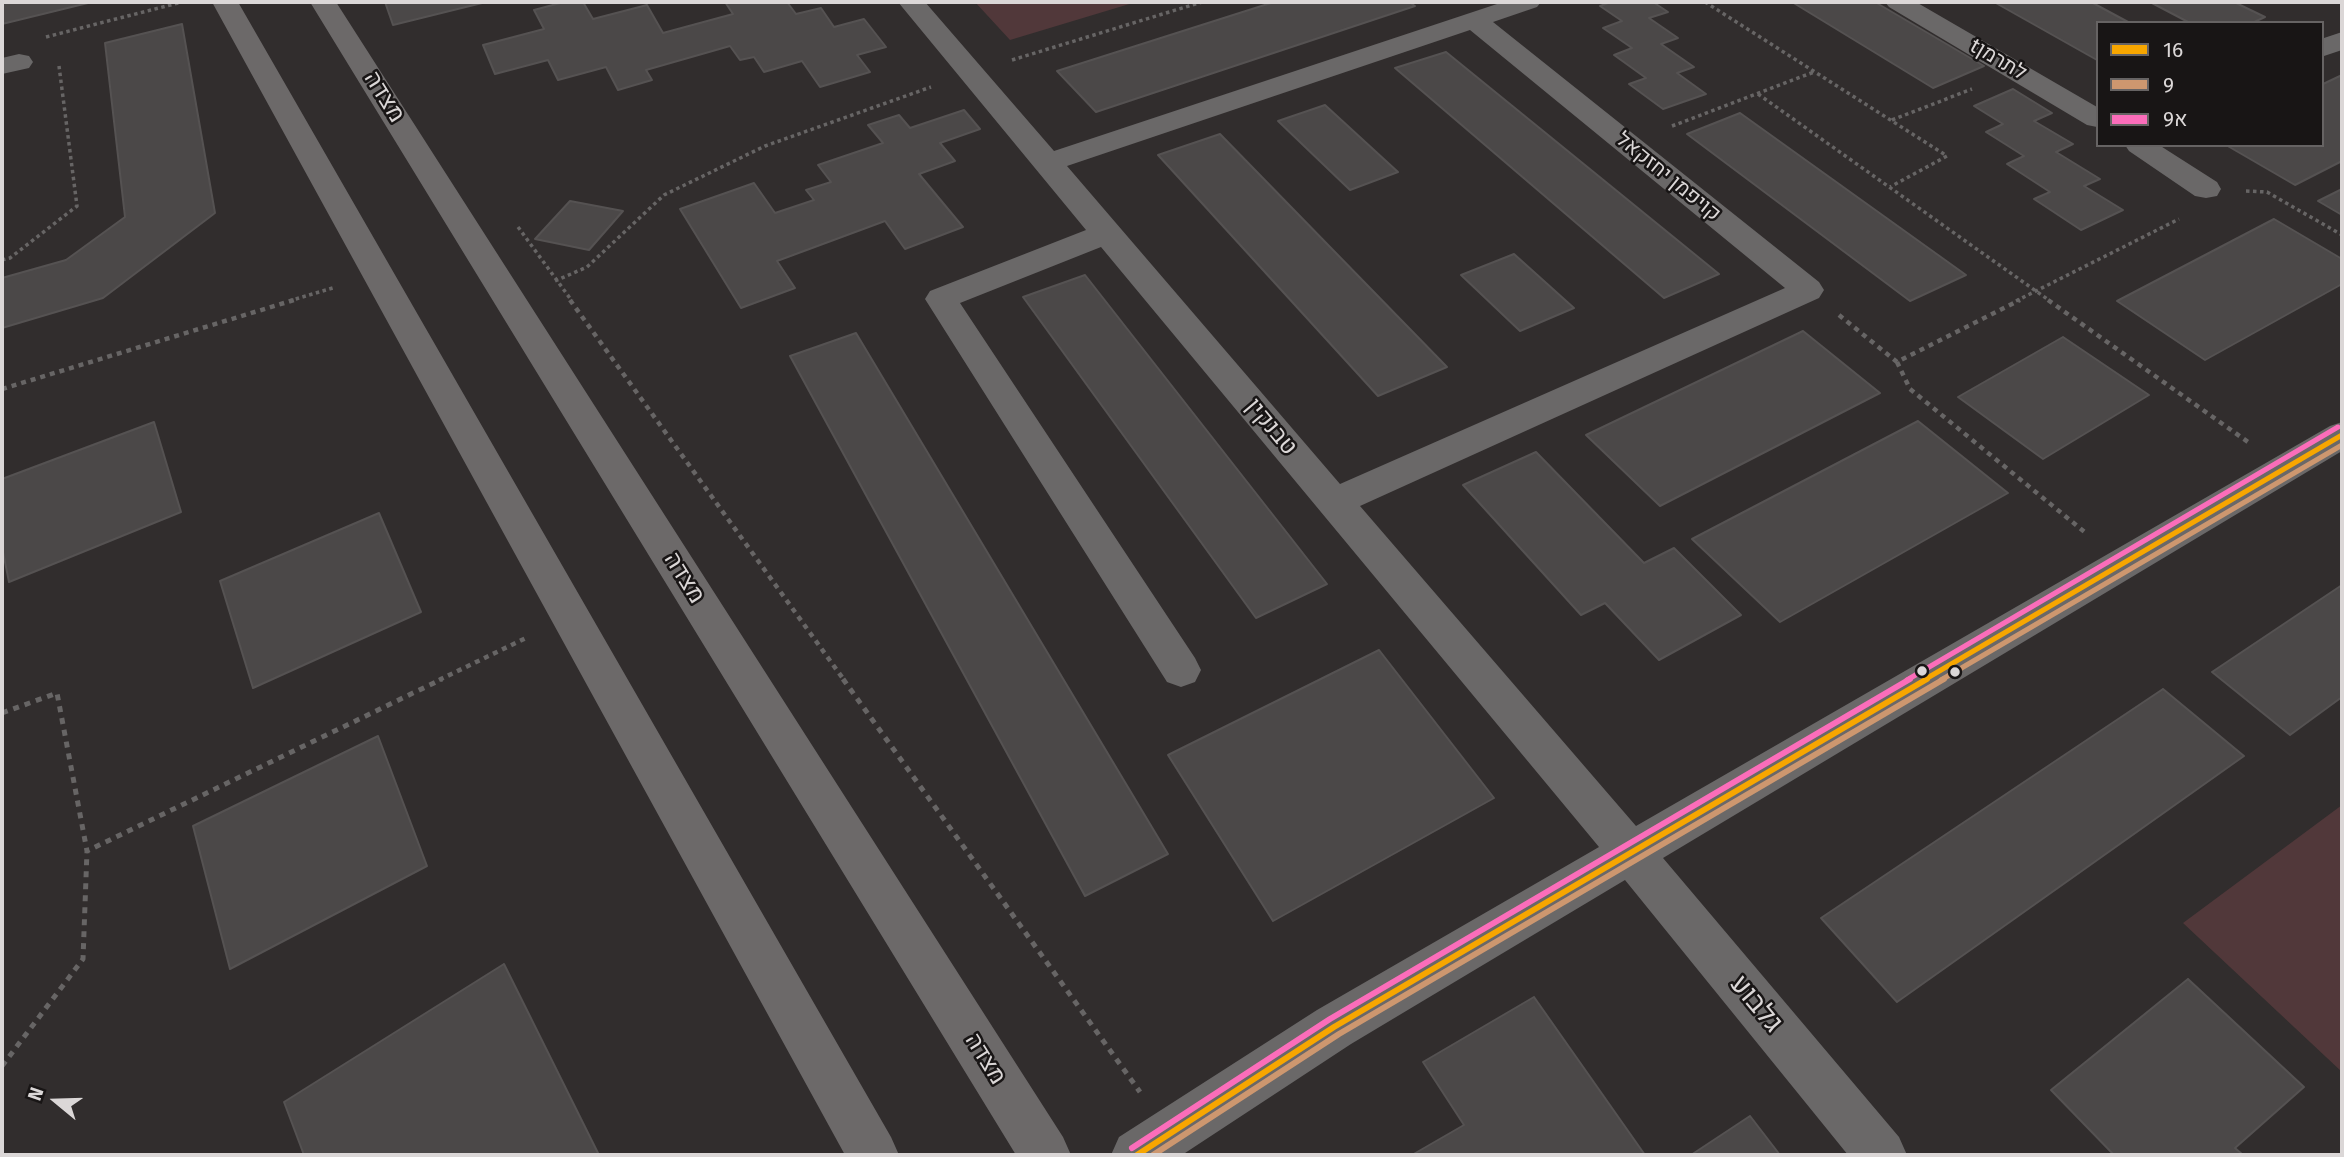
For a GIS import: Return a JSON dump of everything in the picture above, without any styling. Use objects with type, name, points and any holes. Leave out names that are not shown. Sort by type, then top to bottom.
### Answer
[{"type":"main road","points":[[225,2],[873,1155]]},
{"type":"main road","name":"מצדה","points":[[323,2],[1045,1155]]},
{"type":"street","name":"טבנקין","points":[[911,2],[1631,853]]},
{"type":"street","points":[[1047,163],[1528,2]]},
{"type":"street","name":"tלתרמן","points":[[1898,2],[2096,118]]},
{"type":"street","name":"קויפמן יחזקאל","points":[[1474,20],[1808,290]]},
{"type":"street","points":[[2323,48],[2342,40]]},
{"type":"street","points":[[2142,147],[2206,189]]},
{"type":"street","points":[[1107,233],[941,299],[1181,670]]},
{"type":"street","points":[[1334,502],[1808,290]]},
{"type":"street","points":[[1154,1145],[1334,1027],[2342,435]]},
{"type":"street","name":"גלבוע","points":[[1631,853],[1881,1155]]},
{"type":"path","points":[[10,64],[24,43],[182,2]]},
{"type":"path","points":[[511,302],[587,267],[664,195],[765,146],[971,72],[1202,2]]},
{"type":"path","points":[[1705,2],[1947,156],[1890,187]]},
{"type":"path","points":[[2,260],[10,258],[77,206],[58,61]]},
{"type":"path","points":[[1627,144],[1815,72]]},
{"type":"path","points":[[1891,120],[2017,72]]},
{"type":"path","points":[[1758,94],[2286,468]]},
{"type":"path","points":[[1897,362],[2209,204],[2206,189],[2267,192],[2342,235]]},
{"type":"path","points":[[511,217],[1154,1145]]},
{"type":"path","points":[[2,389],[379,274]]},
{"type":"path","points":[[1808,290],[1897,362],[1910,389],[2123,564]]},
{"type":"path","points":[[87,852],[571,617]]},
{"type":"path","points":[[2,713],[57,693],[87,852],[83,959],[2,1066]]},
{"type":"shaded area","points":[[975,2],[1136,2],[1010,40]]},
{"type":"shaded area","points":[[2342,805],[2342,1072],[2183,923]]},
{"type":"building","points":[[2,2],[92,2],[2,24]]},
{"type":"building","points":[[385,2],[482,2],[482,3],[393,25]]},
{"type":"building","points":[[564,2],[583,2],[593,19],[647,5],[663,33],[733,14],[725,2],[787,2],[796,14],[821,8],[834,27],[864,19],[886,47],[857,55],[870,72],[820,87],[802,61],[764,72],[754,57],[740,60],[730,46],[646,70],[652,80],[618,90],[606,67],[558,80],[548,60],[495,74],[483,45],[544,29],[534,10]]},
{"type":"building","points":[[1274,2],[1409,2],[1415,6],[1096,112],[1057,71]]},
{"type":"building","points":[[1611,2],[1653,2],[1668,12],[1649,18],[1678,38],[1661,44],[1694,67],[1677,73],[1706,94],[1663,109],[1629,84],[1646,78],[1614,55],[1632,48],[1603,28],[1622,21],[1600,6]]},
{"type":"building","points":[[1792,2],[1875,2],[1984,66],[1933,88]]},
{"type":"building","points":[[1994,2],[2091,2],[2126,21],[2096,21],[2096,59]]},
{"type":"building","points":[[2150,2],[2234,2],[2265,17],[2256,21],[2186,21]]},
{"type":"building","points":[[182,24],[215,213],[103,298],[2,328],[2,278],[66,260],[125,217],[105,43]]},
{"type":"building","points":[[1446,52],[1719,274],[1664,298],[1395,68]]},
{"type":"building","points":[[2342,75],[2342,161],[2295,185],[2229,147],[2323,147],[2323,84]]},
{"type":"building","points":[[2013,89],[2052,113],[2034,121],[2073,144],[2056,152],[2100,179],[2084,186],[2123,210],[2081,230],[2034,199],[2050,192],[2007,164],[2024,156],[1986,132],[2003,124],[1974,106]]},
{"type":"building","points":[[1325,105],[1398,172],[1350,190],[1278,121]]},
{"type":"building","points":[[964,110],[980,129],[940,143],[955,161],[919,174],[963,227],[905,249],[885,221],[777,261],[795,288],[741,308],[680,209],[754,183],[775,213],[814,200],[806,190],[831,182],[818,165],[883,143],[868,125],[899,115],[910,128]]},
{"type":"building","points":[[1740,113],[1966,275],[1910,301],[1687,134]]},
{"type":"building","points":[[1220,134],[1447,367],[1378,396],[1158,155]]},
{"type":"building","points":[[2342,189],[2342,215],[2318,201]]},
{"type":"building","points":[[570,201],[623,211],[589,250],[535,239]]},
{"type":"building","points":[[2274,219],[2342,259],[2342,284],[2205,360],[2117,301]]},
{"type":"building","points":[[1514,254],[1574,308],[1520,331],[1461,275]]},
{"type":"building","points":[[1085,275],[1327,584],[1256,618],[1023,297]]},
{"type":"building","points":[[1803,331],[1880,393],[1660,506],[1586,435]]},
{"type":"building","points":[[856,333],[1168,854],[1085,896],[790,356]]},
{"type":"building","points":[[2063,337],[2149,395],[2043,459],[1958,397]]},
{"type":"building","points":[[1918,421],[2008,493],[1780,622],[1692,539]]},
{"type":"building","points":[[154,422],[181,512],[9,582],[2,547],[2,479]]},
{"type":"building","points":[[1536,452],[1644,563],[1674,548],[1741,615],[1659,660],[1605,603],[1581,615],[1463,485]]},
{"type":"building","points":[[379,513],[421,612],[253,688],[220,581]]},
{"type":"building","points":[[2342,585],[2342,697],[2290,735],[2212,672]]},
{"type":"building","points":[[1379,650],[1494,798],[1273,921],[1168,755]]},
{"type":"building","points":[[2163,689],[2244,756],[1897,1002],[1821,918]]},
{"type":"building","points":[[378,736],[427,866],[230,969],[193,826]]},
{"type":"building","points":[[504,964],[599,1155],[304,1155],[284,1102]]},
{"type":"building","points":[[2188,979],[2304,1087],[2235,1148],[2243,1155],[2114,1155],[2051,1090]]},
{"type":"building","points":[[1534,997],[1645,1155],[1412,1155],[1464,1125],[1423,1062]]},
{"type":"building","points":[[1750,1116],[1780,1155],[1691,1155]]},
{"type":"transit line","name":"9א","points":[[1132,1148],[1330,1019],[2338,427]]},
{"type":"transit line","name":"16","points":[[1137,1155],[1334,1027],[2342,435]]},
{"type":"transit line","name":"9","points":[[1153,1155],[1339,1034],[2342,445]]}]
